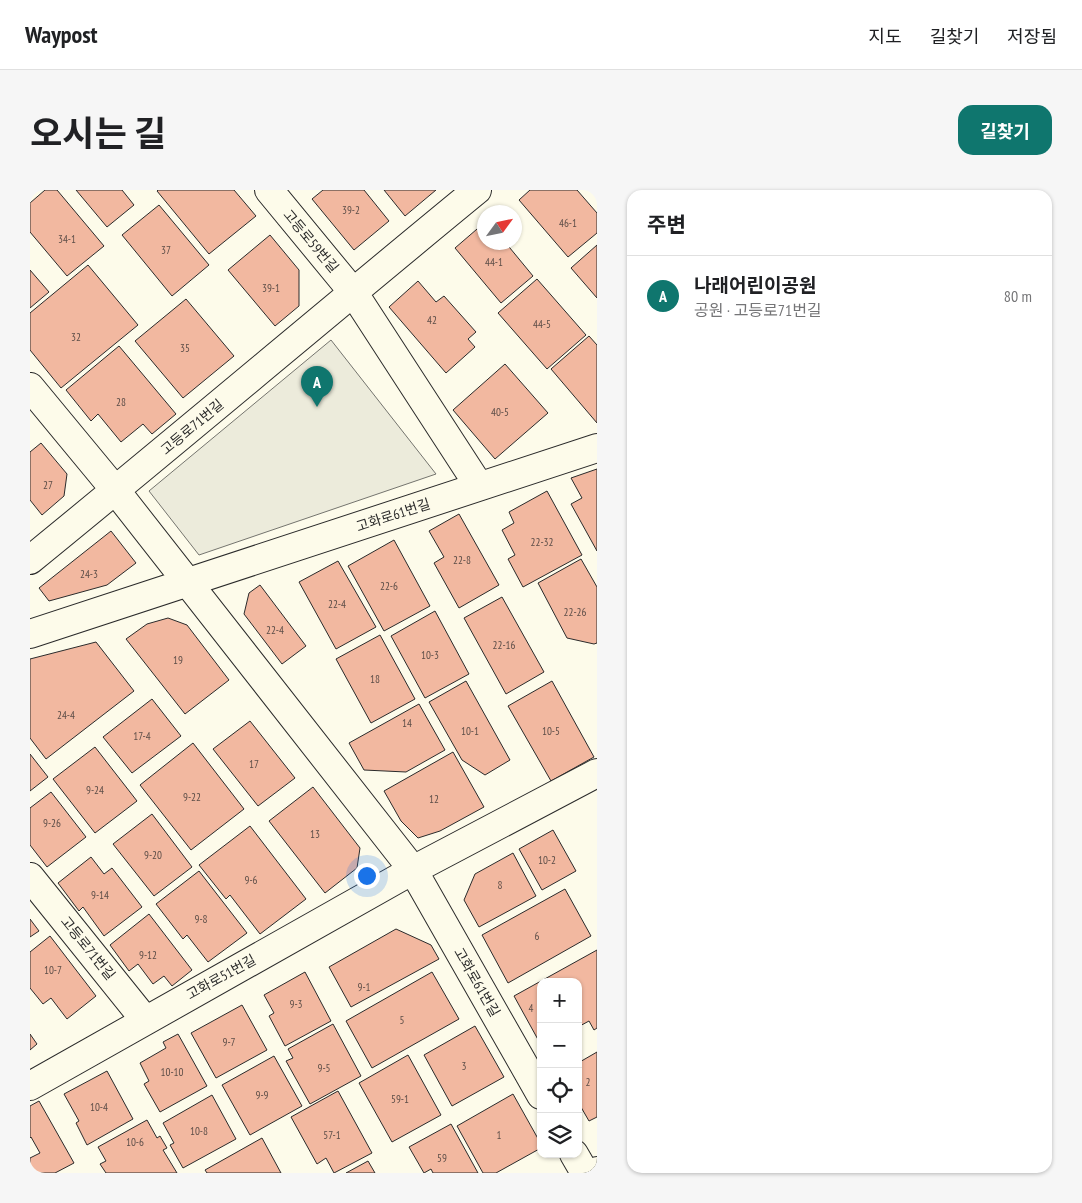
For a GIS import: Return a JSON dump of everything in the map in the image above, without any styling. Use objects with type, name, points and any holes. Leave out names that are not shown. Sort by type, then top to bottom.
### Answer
[{"type":"street","name":"고등로59번길","points":[[269,190],[353,292]]},
{"type":"street","name":"고등로71번길","points":[[30,560],[116,491],[477,190]]},
{"type":"street","points":[[353,292],[479,486]]},
{"type":"street","name":"고화로61번길","points":[[30,387],[116,491],[413,870],[537,1088]]},
{"type":"street","name":"고화로61번길","points":[[30,634],[597,448]]},
{"type":"street","points":[[413,870],[597,773]]},
{"type":"street","name":"고화로51번길","points":[[30,1086],[413,870]]},
{"type":"street","name":"고등로71번길","points":[[30,876],[146,1020]]},
{"type":"street","points":[[576,1158],[585,1173]]},
{"type":"street","points":[[593,1173],[597,1171]]},
{"type":"shaded area","points":[[331,340],[436,474],[199,555],[149,491]]},
{"type":"building","points":[[45,190],[57,190],[104,246],[67,276],[30,232],[30,203]]},
{"type":"building","points":[[76,190],[122,190],[134,205],[107,227]]},
{"type":"building","points":[[158,190],[234,190],[256,216],[209,254]]},
{"type":"building","points":[[323,190],[364,190],[389,221],[354,250],[312,199]]},
{"type":"building","points":[[384,190],[436,190],[405,216]]},
{"type":"building","points":[[530,190],[577,190],[597,213],[597,233],[568,257],[519,200]]},
{"type":"building","points":[[159,205],[209,265],[172,296],[122,235]]},
{"type":"building","points":[[477,229],[477,250],[512,250],[533,276],[501,303],[455,248]]},
{"type":"building","points":[[270,235],[299,270],[299,306],[275,326],[228,270]]},
{"type":"building","points":[[597,245],[597,298],[571,268]]},
{"type":"building","points":[[88,265],[138,325],[61,388],[30,350],[30,313]]},
{"type":"building","points":[[30,270],[49,292],[30,308]]},
{"type":"building","points":[[537,279],[586,335],[547,369],[498,313]]},
{"type":"building","points":[[418,281],[436,302],[444,296],[476,332],[468,339],[475,347],[446,373],[389,307]]},
{"type":"building","points":[[186,299],[234,356],[183,398],[135,341]]},
{"type":"building","points":[[589,336],[597,345],[597,423],[551,369]]},
{"type":"building","points":[[119,346],[176,414],[152,434],[143,424],[121,442],[98,414],[91,421],[66,390]]},
{"type":"building","points":[[505,364],[548,413],[495,459],[453,410]]},
{"type":"building","points":[[41,443],[67,474],[64,496],[42,515],[30,500],[30,452]]},
{"type":"building","points":[[597,469],[597,551],[571,504],[582,498],[571,478]]},
{"type":"building","points":[[547,491],[582,555],[523,587],[508,559],[515,555],[502,530],[514,523],[509,512]]},
{"type":"building","points":[[459,514],[499,585],[459,608],[434,563],[444,557],[429,531]]},
{"type":"building","points":[[111,531],[136,563],[107,585],[49,601],[39,588]]},
{"type":"building","points":[[394,540],[430,606],[384,631],[348,566]]},
{"type":"building","points":[[581,559],[597,587],[597,643],[594,644],[567,638],[538,583]]},
{"type":"building","points":[[338,561],[376,627],[336,649],[299,582]]},
{"type":"building","points":[[260,585],[306,646],[282,664],[244,614],[249,593]]},
{"type":"building","points":[[502,597],[544,672],[506,694],[464,618]]},
{"type":"building","points":[[435,611],[469,674],[425,698],[391,636]]},
{"type":"building","points":[[168,618],[187,625],[229,680],[185,714],[126,639],[147,624]]},
{"type":"building","points":[[380,635],[415,699],[371,723],[336,659]]},
{"type":"building","points":[[96,642],[134,691],[46,759],[30,738],[30,659]]},
{"type":"building","points":[[466,681],[510,760],[485,775],[462,760],[429,702]]},
{"type":"building","points":[[552,681],[594,757],[551,781],[508,706]]},
{"type":"building","points":[[152,699],[181,736],[132,773],[103,737]]},
{"type":"building","points":[[419,704],[445,750],[406,772],[364,770],[349,743]]},
{"type":"building","points":[[250,721],[295,778],[258,806],[213,749]]},
{"type":"building","points":[[193,743],[244,809],[191,850],[140,785]]},
{"type":"building","points":[[95,747],[137,801],[95,833],[53,779]]},
{"type":"building","points":[[453,752],[484,807],[440,831],[418,838],[401,821],[384,791]]},
{"type":"building","points":[[30,754],[48,777],[30,791]]},
{"type":"building","points":[[313,787],[360,848],[357,868],[325,893],[269,821]]},
{"type":"building","points":[[51,792],[86,837],[47,867],[30,845],[30,808]]},
{"type":"building","points":[[152,814],[192,867],[154,896],[113,844]]},
{"type":"building","points":[[250,826],[306,899],[260,934],[230,895],[226,899],[199,865]]},
{"type":"building","points":[[553,830],[576,871],[542,890],[519,849]]},
{"type":"building","points":[[513,853],[536,896],[479,927],[464,900],[475,874]]},
{"type":"building","points":[[91,857],[104,874],[112,868],[142,907],[104,936],[83,907],[79,911],[58,883]]},
{"type":"building","points":[[199,871],[247,933],[208,962],[187,935],[183,939],[156,904]]},
{"type":"building","points":[[565,889],[591,936],[508,983],[482,935]]},
{"type":"building","points":[[149,914],[192,970],[172,986],[164,976],[153,984],[138,964],[129,971],[110,945]]},
{"type":"building","points":[[30,919],[39,931],[30,937]]},
{"type":"building","points":[[396,929],[431,945],[439,959],[351,1007],[329,967]]},
{"type":"building","points":[[50,936],[96,996],[67,1019],[51,998],[43,1004],[30,988],[30,952]]},
{"type":"building","points":[[597,950],[597,1028],[594,1030],[589,1021],[582,1025],[582,978],[546,978]]},
{"type":"building","points":[[305,972],[331,1021],[285,1046],[269,1016],[274,1013],[264,995]]},
{"type":"building","points":[[432,972],[459,1019],[372,1068],[346,1021]]},
{"type":"building","points":[[537,983],[537,1038],[514,996]]},
{"type":"building","points":[[242,1005],[267,1050],[216,1078],[191,1033]]},
{"type":"building","points":[[333,1024],[361,1076],[310,1104],[286,1061],[293,1058],[288,1049]]},
{"type":"building","points":[[475,1026],[504,1077],[452,1106],[424,1055]]},
{"type":"building","points":[[30,1034],[37,1044],[30,1050]]},
{"type":"building","points":[[178,1034],[207,1086],[160,1112],[144,1084],[149,1081],[140,1063],[166,1048],[163,1042]]},
{"type":"building","points":[[597,1052],[597,1117],[589,1121],[582,1109],[582,1061]]},
{"type":"building","points":[[408,1055],[441,1115],[392,1142],[359,1083]]},
{"type":"building","points":[[274,1056],[302,1106],[250,1135],[222,1085]]},
{"type":"building","points":[[107,1071],[133,1119],[87,1145],[76,1123],[79,1121],[64,1094]]},
{"type":"building","points":[[338,1091],[372,1153],[334,1173],[326,1158],[317,1164],[291,1117]]},
{"type":"building","points":[[513,1094],[537,1137],[537,1150],[496,1173],[483,1173],[457,1126]]},
{"type":"building","points":[[212,1095],[236,1139],[183,1168],[170,1145],[174,1143],[163,1123]]},
{"type":"building","points":[[39,1101],[74,1163],[55,1173],[30,1173],[30,1158],[40,1153],[30,1138],[30,1106]]},
{"type":"building","points":[[147,1120],[157,1138],[160,1136],[167,1148],[163,1150],[177,1173],[106,1173],[100,1164],[106,1161],[98,1147]]},
{"type":"building","points":[[451,1124],[478,1173],[433,1173],[431,1169],[424,1173],[409,1147]]},
{"type":"building","points":[[262,1138],[281,1173],[207,1173],[205,1170]]},
{"type":"building","points":[[368,1161],[375,1173],[346,1173]]},
{"type":"place","name":"나래어린이공원","points":[[317,407]]}]
